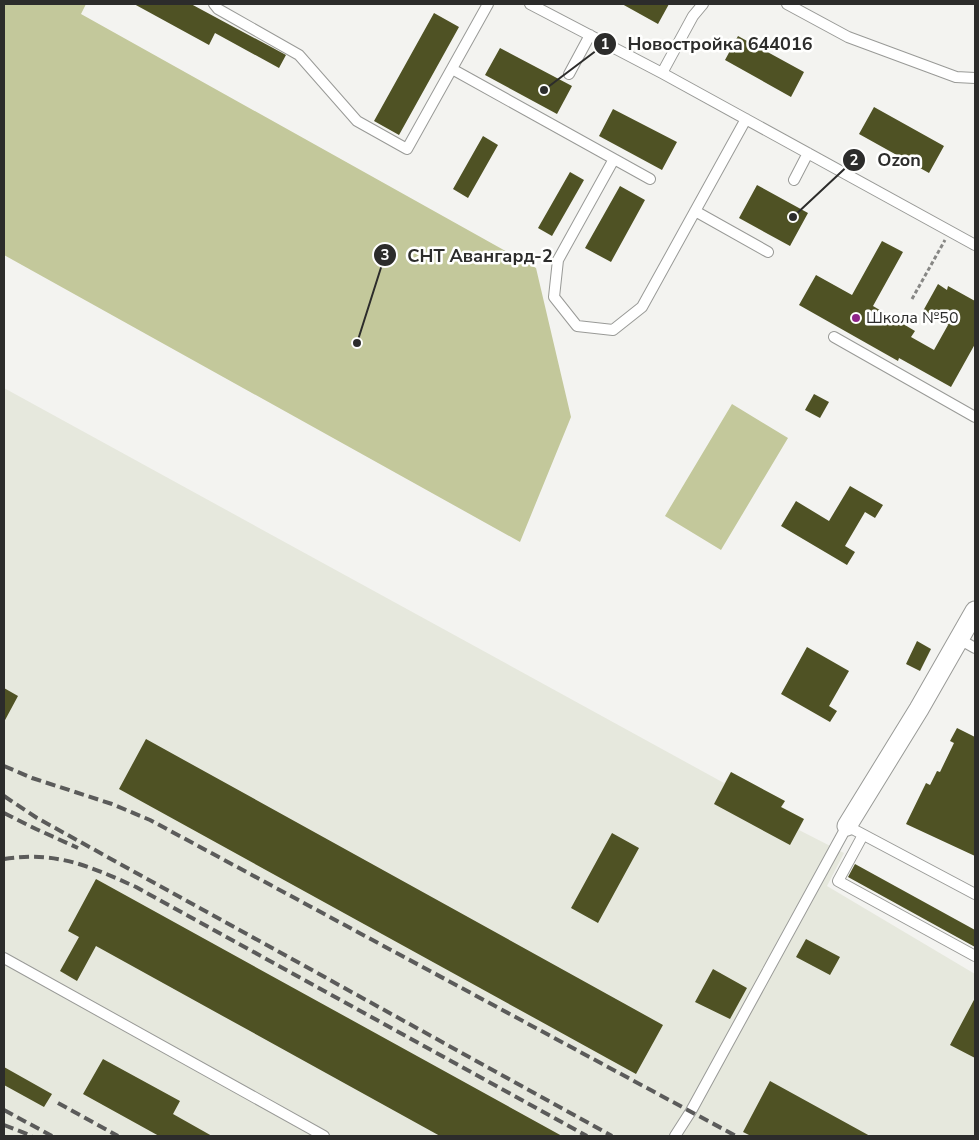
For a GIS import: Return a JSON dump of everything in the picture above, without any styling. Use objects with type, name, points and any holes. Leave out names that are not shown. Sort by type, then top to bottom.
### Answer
[{"type":"street","points":[[855,831],[919,709],[967,644],[975,611]]},
{"type":"lane","points":[[214,4],[218,9],[299,55],[357,122],[407,149],[488,4]]},
{"type":"lane","points":[[530,4],[662,73],[975,245]]},
{"type":"lane","points":[[662,73],[693,16],[703,4]]},
{"type":"lane","points":[[789,4],[848,36],[956,77],[975,78]]},
{"type":"lane","points":[[569,74],[590,35]]},
{"type":"lane","points":[[452,69],[650,179]]},
{"type":"lane","points":[[614,159],[558,260],[554,297],[577,326],[613,330],[642,307],[746,119]]},
{"type":"lane","points":[[794,180],[808,153]]},
{"type":"lane","points":[[695,211],[768,252]]},
{"type":"lane","points":[[834,337],[975,417]]},
{"type":"lane","points":[[855,831],[975,894]]},
{"type":"lane","points":[[855,831],[838,881],[975,956]]},
{"type":"lane","points":[[675,1136],[855,831]]},
{"type":"lane","points":[[4,958],[324,1136]]},
{"type":"path","points":[[912,299],[950,231]]},
{"type":"shaded area","points":[[4,388],[724,783],[731,772],[785,801],[782,807],[804,819],[799,830],[844,853],[827,886],[975,974],[975,1136],[4,1136]]},
{"type":"green space","points":[[4,4],[86,4],[81,14],[536,268],[571,417],[520,542],[4,255]]},
{"type":"green space","points":[[732,404],[788,438],[721,550],[665,516]]},
{"type":"building","points":[[134,4],[191,4],[286,55],[279,68],[215,33],[209,45]]},
{"type":"building","points":[[622,4],[669,4],[658,24]]},
{"type":"building","points":[[434,13],[459,27],[399,135],[374,121]]},
{"type":"building","points":[[738,36],[804,72],[791,97],[725,60]]},
{"type":"building","points":[[500,48],[572,86],[557,114],[485,75]]},
{"type":"building","points":[[874,107],[944,146],[929,173],[859,134]]},
{"type":"building","points":[[613,109],[677,142],[662,170],[599,136]]},
{"type":"building","points":[[483,136],[498,145],[468,198],[453,189]]},
{"type":"building","points":[[570,172],[584,180],[552,236],[538,228]]},
{"type":"building","points":[[757,185],[808,213],[790,246],[739,218]]},
{"type":"building","points":[[620,186],[645,200],[611,262],[585,248]]},
{"type":"building","name":"Школа №50","points":[[882,241],[903,252],[873,306],[915,331],[911,337],[934,350],[948,325],[923,311],[938,284],[947,290],[948,286],[975,301],[975,344],[951,387],[899,358],[898,361],[799,305],[816,275],[852,295]]},
{"type":"building","points":[[814,394],[829,402],[820,418],[805,410]]},
{"type":"building","points":[[850,486],[883,505],[875,518],[865,512],[845,546],[855,552],[847,565],[781,526],[796,501],[829,521]]},
{"type":"building","points":[[917,641],[931,649],[920,671],[906,664]]},
{"type":"building","points":[[807,647],[849,671],[829,706],[837,711],[830,722],[781,694]]},
{"type":"building","points":[[4,688],[18,696],[4,722]]},
{"type":"building","points":[[957,728],[975,737],[975,856],[906,824],[926,783],[930,785],[937,771],[940,772],[954,743],[950,741]]},
{"type":"building","points":[[146,739],[663,1025],[636,1074],[119,789]]},
{"type":"building","points":[[731,772],[785,801],[781,807],[804,819],[790,845],[714,804]]},
{"type":"building","points":[[612,833],[639,848],[598,923],[571,908]]},
{"type":"building","points":[[855,864],[975,930],[975,947],[848,877]]},
{"type":"building","points":[[96,879],[562,1136],[440,1136],[96,946],[77,981],[60,971],[79,937],[68,931]]},
{"type":"building","points":[[806,939],[840,957],[830,975],[796,957]]},
{"type":"building","points":[[713,969],[747,988],[730,1019],[695,1002]]},
{"type":"building","points":[[975,998],[975,1058],[950,1045]]},
{"type":"building","points":[[103,1059],[180,1101],[173,1114],[212,1136],[159,1136],[83,1094]]},
{"type":"building","points":[[4,1067],[52,1094],[44,1107],[4,1085]]},
{"type":"building","points":[[770,1081],[870,1136],[751,1136],[743,1132]]},
{"type":"railway","points":[[4,766],[32,778],[112,804],[150,820],[736,1136]]},
{"type":"railway","points":[[4,796],[37,818],[612,1136]]},
{"type":"railway","points":[[4,813],[78,848]]},
{"type":"railway","points":[[4,859],[40,857],[72,862],[136,887],[587,1136]]},
{"type":"railway","points":[[58,1103],[118,1136]]},
{"type":"railway","points":[[4,1110],[52,1136]]},
{"type":"railway","points":[[4,1125],[32,1136]]},
{"type":"place","name":"Новостройка 644016","points":[[544,90]]},
{"type":"place","name":"Ozon","points":[[793,217]]},
{"type":"place","name":"Школа №50","points":[[856,318]]},
{"type":"place","name":"СНТ Авангард-2","points":[[357,343]]}]
